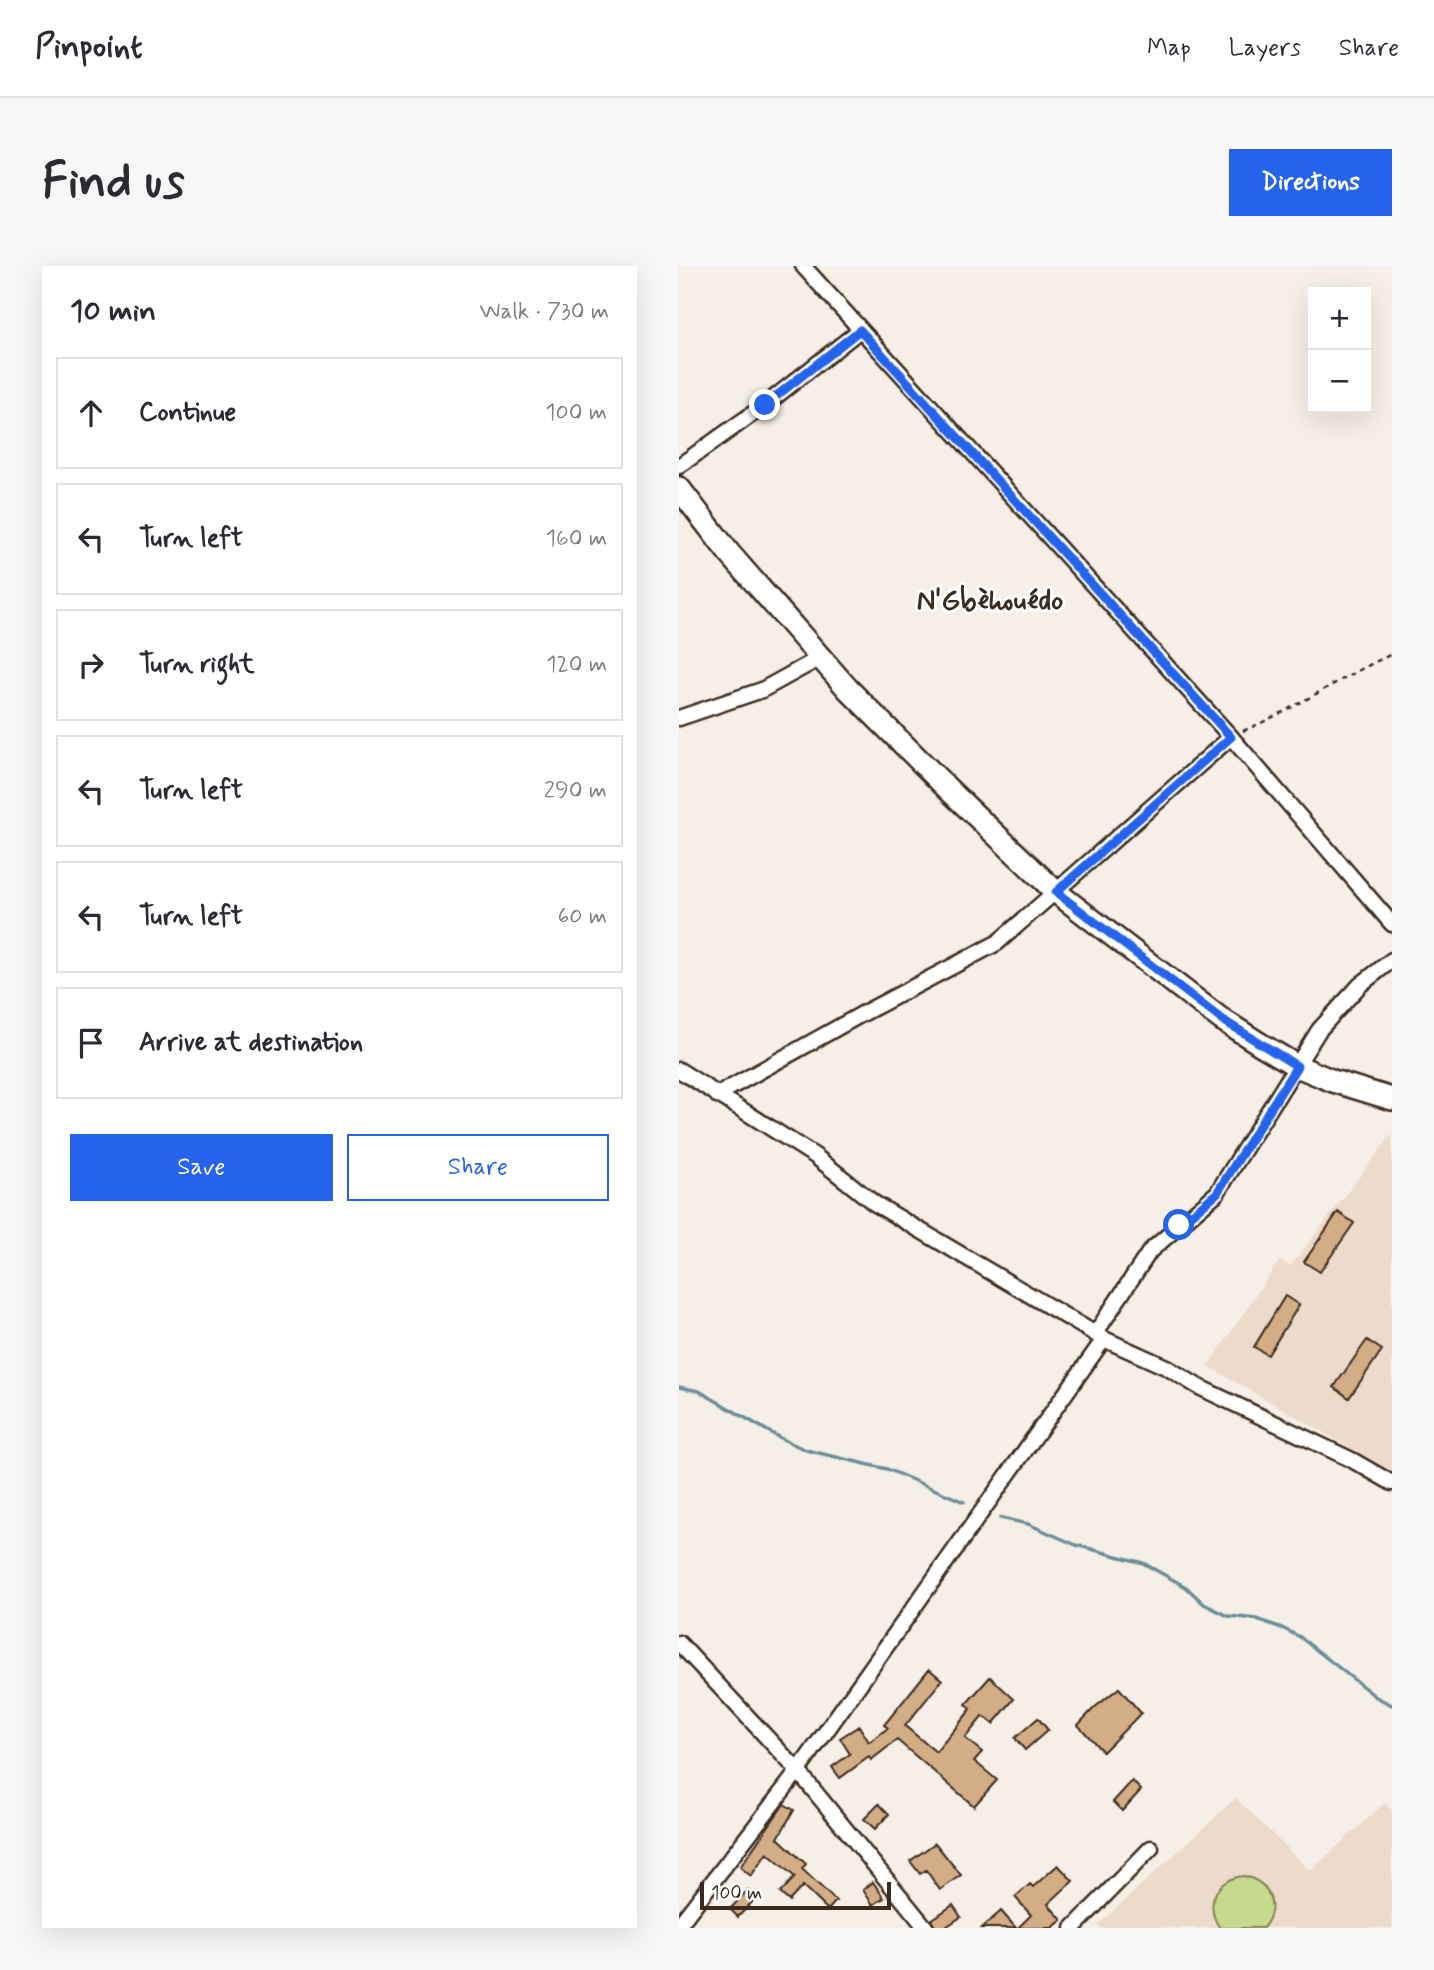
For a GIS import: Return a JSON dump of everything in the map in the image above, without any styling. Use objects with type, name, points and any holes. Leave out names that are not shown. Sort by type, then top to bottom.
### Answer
[{"type":"street","points":[[803,266],[1231,737],[1392,925]]},
{"type":"street","points":[[679,466],[755,412],[860,330]]},
{"type":"street","points":[[679,488],[729,553],[820,658],[950,792],[1056,892],[1221,1019],[1297,1066],[1392,1099]]},
{"type":"street","points":[[679,718],[762,690],[820,658]]},
{"type":"street","points":[[717,1095],[997,943],[1231,737]]},
{"type":"street","points":[[679,1924],[798,1770],[1100,1337],[1150,1251],[1217,1193],[1319,1030],[1341,1004],[1392,960]]},
{"type":"street","points":[[679,1070],[815,1156],[874,1203],[1100,1337],[1166,1367],[1199,1387],[1352,1460],[1392,1483]]},
{"type":"street","points":[[679,1643],[798,1770],[926,1928]]},
{"type":"street","points":[[1074,1928],[1151,1848]]},
{"type":"path","points":[[1231,737],[1280,716],[1366,665],[1392,654]]},
{"type":"shaded area","points":[[1392,1134],[1392,1472],[1208,1366],[1279,1261],[1291,1266]]},
{"type":"shaded area","points":[[1236,1798],[1310,1871],[1385,1803],[1392,1810],[1392,1928],[1100,1928],[1098,1925]]},
{"type":"green space","points":[[1244,1876],[1260,1884],[1270,1896],[1271,1912],[1268,1920],[1263,1928],[1220,1928],[1213,1910],[1215,1894],[1226,1882]]},
{"type":"building","points":[[1338,1212],[1354,1223],[1320,1272],[1304,1262]]},
{"type":"building","points":[[1285,1296],[1299,1305],[1268,1355],[1254,1347]]},
{"type":"building","points":[[1367,1340],[1382,1350],[1349,1398],[1334,1387]]},
{"type":"building","points":[[929,1669],[942,1680],[905,1726],[936,1752],[971,1709],[966,1704],[990,1677],[1014,1699],[993,1724],[983,1716],[965,1738],[982,1752],[974,1761],[997,1780],[974,1806],[897,1740],[871,1760],[869,1757],[840,1778],[832,1767],[850,1754],[840,1738],[859,1726],[869,1742],[888,1728],[884,1725]]},
{"type":"building","points":[[1119,1688],[1141,1713],[1103,1752],[1078,1725]]},
{"type":"building","points":[[1038,1718],[1048,1730],[1025,1750],[1015,1738]]},
{"type":"building","points":[[1132,1781],[1141,1790],[1122,1811],[1113,1802]]},
{"type":"building","points":[[784,1804],[794,1810],[778,1838],[806,1864],[802,1869],[836,1901],[828,1910],[803,1886],[789,1901],[780,1893],[795,1877],[767,1853],[751,1876],[740,1867]]},
{"type":"building","points":[[879,1804],[889,1814],[875,1829],[864,1819]]},
{"type":"building","points":[[935,1843],[961,1875],[940,1890],[926,1870],[920,1874],[910,1861]]},
{"type":"building","points":[[1058,1865],[1073,1881],[1048,1904],[1062,1920],[1052,1928],[1018,1928],[1031,1915],[1015,1897],[1030,1884],[1033,1887]]},
{"type":"building","points":[[873,1882],[884,1898],[873,1905],[863,1890]]},
{"type":"building","points":[[748,1890],[756,1898],[738,1917],[730,1909]]},
{"type":"building","points":[[953,1905],[961,1917],[944,1928],[935,1928],[931,1920]]},
{"type":"building","points":[[1001,1911],[1016,1928],[982,1928]]},
{"type":"waterway","points":[[679,1387],[699,1391],[806,1450],[887,1469],[964,1502]]},
{"type":"waterway","points":[[1000,1518],[1028,1524],[1076,1545],[1143,1563],[1186,1587],[1204,1604],[1228,1616],[1257,1619],[1282,1628],[1300,1637],[1376,1697],[1392,1705]]},
{"type":"district","name":"N'Gbèhouédo","points":[[990,601]]},
{"type":"route","points":[[765,405],[860,330],[1231,737],[1056,892],[1221,1019],[1297,1066],[1217,1193],[1179,1225]]}]
